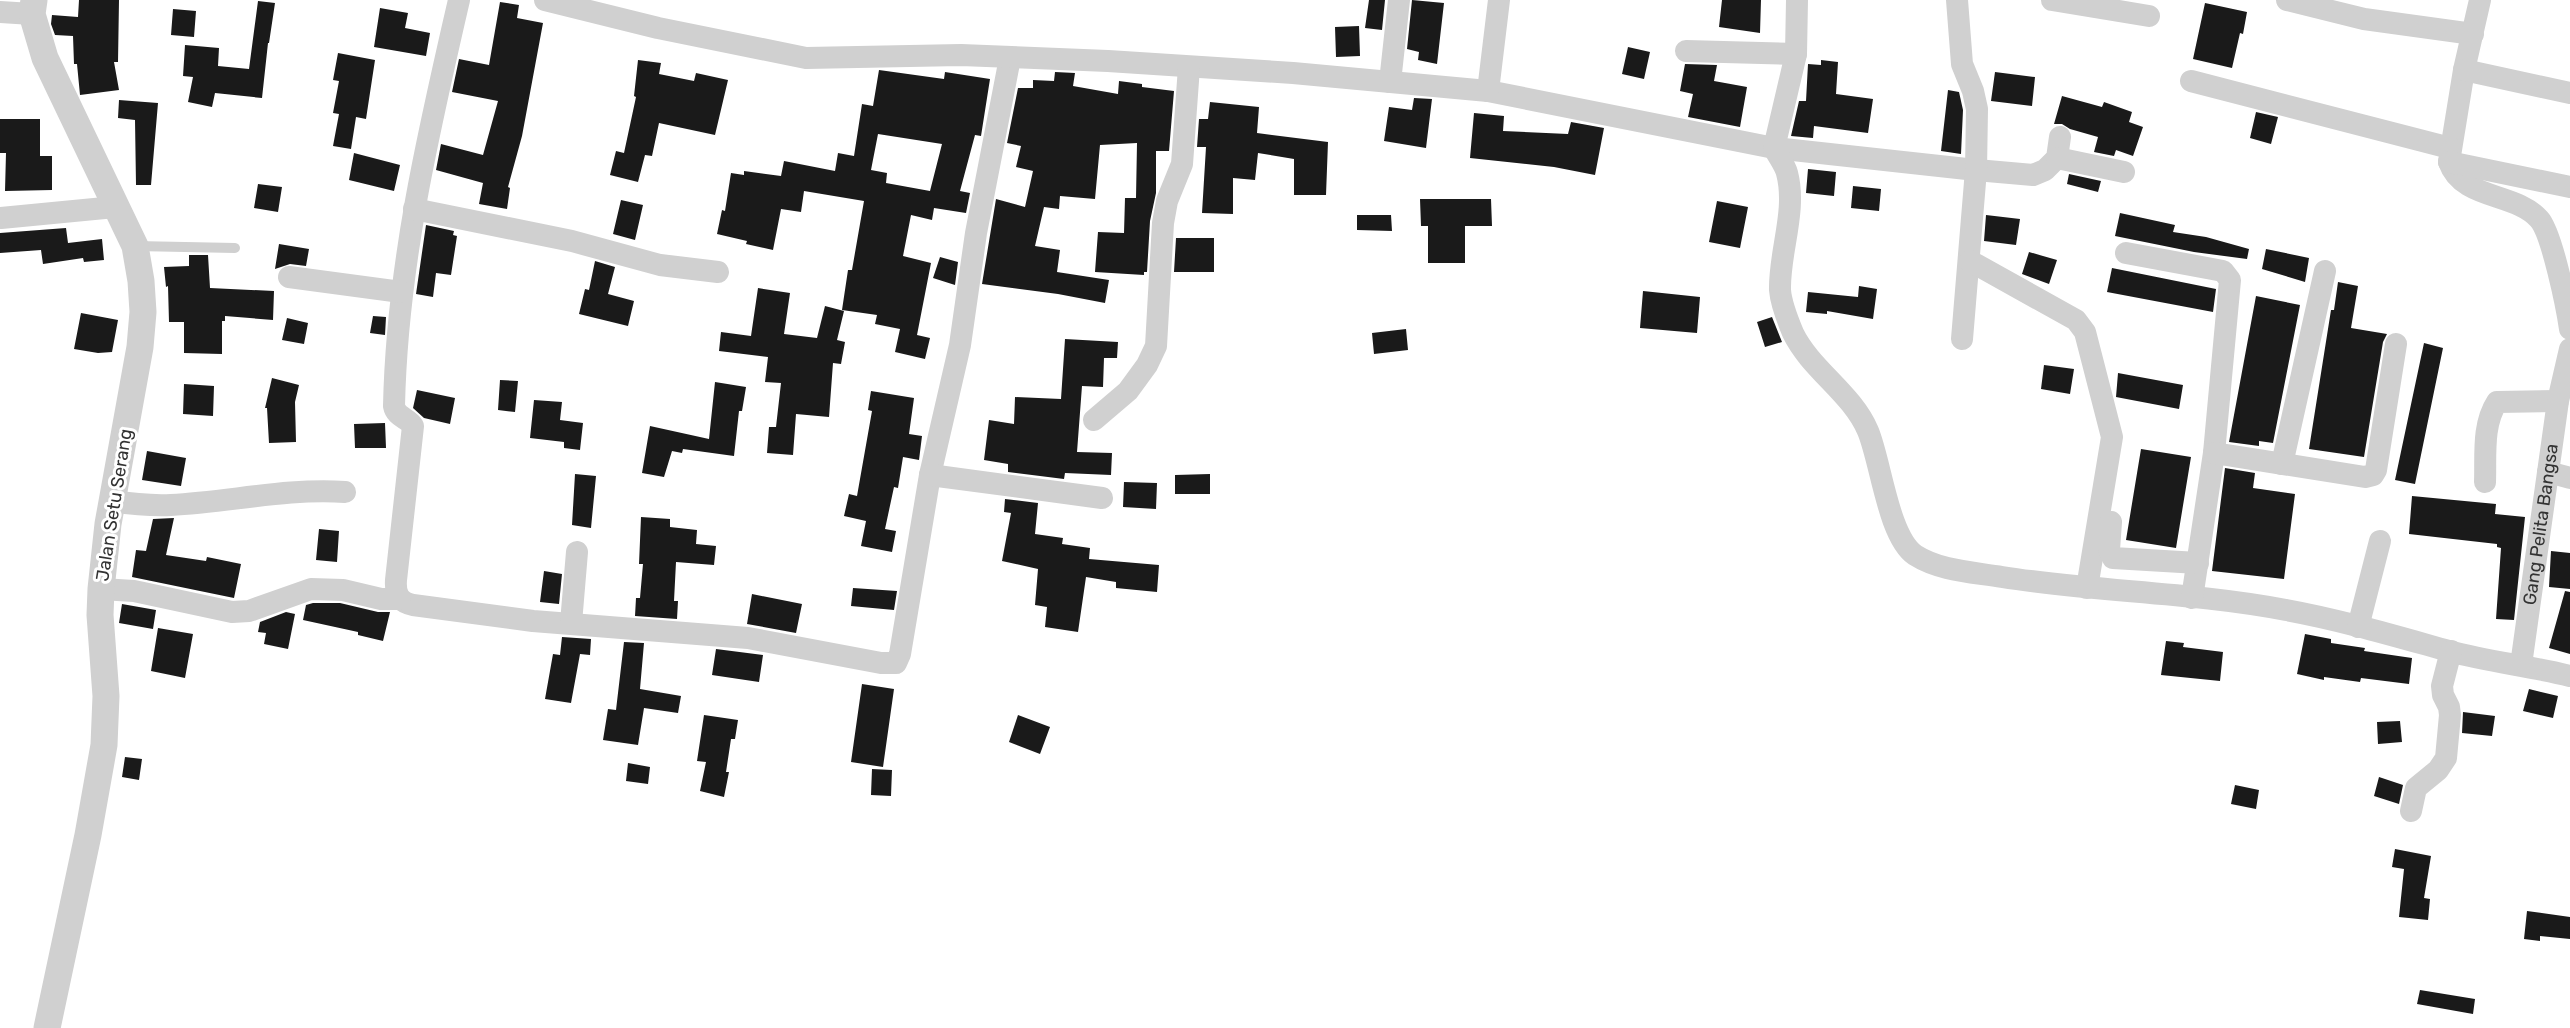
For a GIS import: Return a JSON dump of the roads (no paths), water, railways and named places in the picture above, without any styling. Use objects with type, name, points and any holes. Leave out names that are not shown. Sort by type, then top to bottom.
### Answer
[{"type":"street","points":[[459,0],[432,114],[406,247],[401,292],[394,406],[399,415],[413,426],[396,586],[400,599],[404,603],[413,605],[533,621],[748,638],[881,663],[896,663],[900,654],[930,475],[960,345],[976,233],[1011,58]]},
{"type":"street","points":[[545,0],[658,28],[806,58],[961,55],[1189,67],[1390,82],[1488,91],[1774,148],[2033,175],[2045,170],[2058,148],[2124,172]]},
{"type":"street","points":[[1390,82],[1400,0]]},
{"type":"street","points":[[1488,91],[1499,0]]},
{"type":"street","points":[[1797,0],[1796,54],[1774,148],[1787,172],[1789,191],[1789,212],[1780,292],[1788,320],[1801,347],[1856,411],[1867,428],[1879,462],[1891,513],[1900,536],[1912,553],[1930,563],[1959,570],[2087,588],[2285,609],[2451,651],[2570,676]]},
{"type":"street","points":[[1957,0],[1962,64],[1965,77],[1973,91],[1977,109],[1976,170],[1962,339]]},
{"type":"street","points":[[2052,0],[2149,16]]},
{"type":"street","points":[[2287,0],[2366,9],[2473,34]]},
{"type":"street","points":[[2480,0],[2464,70],[2450,155],[2451,170],[2464,182],[2521,206],[2541,220],[2552,252],[2570,329]]},
{"type":"street","points":[[0,12],[33,7]]},
{"type":"street","name":"Jalan Setu Serang","points":[[33,7],[45,58],[135,246],[141,281],[142,323],[112,501],[101,589],[100,615],[106,696],[104,745],[88,835],[47,1028]]},
{"type":"street","points":[[1686,51],[1796,54]]},
{"type":"street","points":[[1094,420],[1128,391],[1147,365],[1156,346],[1163,223],[1167,201],[1182,164],[1189,67]]},
{"type":"street","points":[[2464,70],[2570,93]]},
{"type":"street","points":[[2190,81],[2570,187]]},
{"type":"street","points":[[1,218],[115,207]]},
{"type":"street","points":[[414,209],[572,241],[660,265],[718,272]]},
{"type":"street","points":[[2126,253],[2223,271],[2230,279],[2214,453],[2192,598]]},
{"type":"street","points":[[1970,261],[2076,320],[2085,332],[2112,437],[2087,588]]},
{"type":"street","points":[[2282,464],[2325,270]]},
{"type":"street","points":[[289,277],[401,292]]},
{"type":"street","points":[[2214,453],[2365,477],[2373,475],[2376,470],[2396,344]]},
{"type":"street","name":"Gang Pelita Bangsa","points":[[2521,665],[2558,401],[2570,349]]},
{"type":"street","points":[[2485,482],[2487,430],[2490,412],[2497,402],[2558,401]]},
{"type":"street","points":[[2548,472],[2570,478]]},
{"type":"street","points":[[930,475],[1102,498]]},
{"type":"street","points":[[112,501],[170,506],[304,491],[345,492]]},
{"type":"street","points":[[2103,500],[2109,502],[2112,509],[2109,550],[2113,558],[2198,564]]},
{"type":"street","points":[[2358,627],[2380,541]]},
{"type":"street","points":[[571,623],[577,552]]},
{"type":"street","points":[[101,589],[134,591],[232,612],[249,610],[311,589],[343,590],[381,599],[400,599]]},
{"type":"street","points":[[2411,811],[2416,788],[2438,770],[2446,758],[2450,715],[2442,686],[2451,651]]},
{"type":"lane","points":[[135,246],[235,248]]}]
